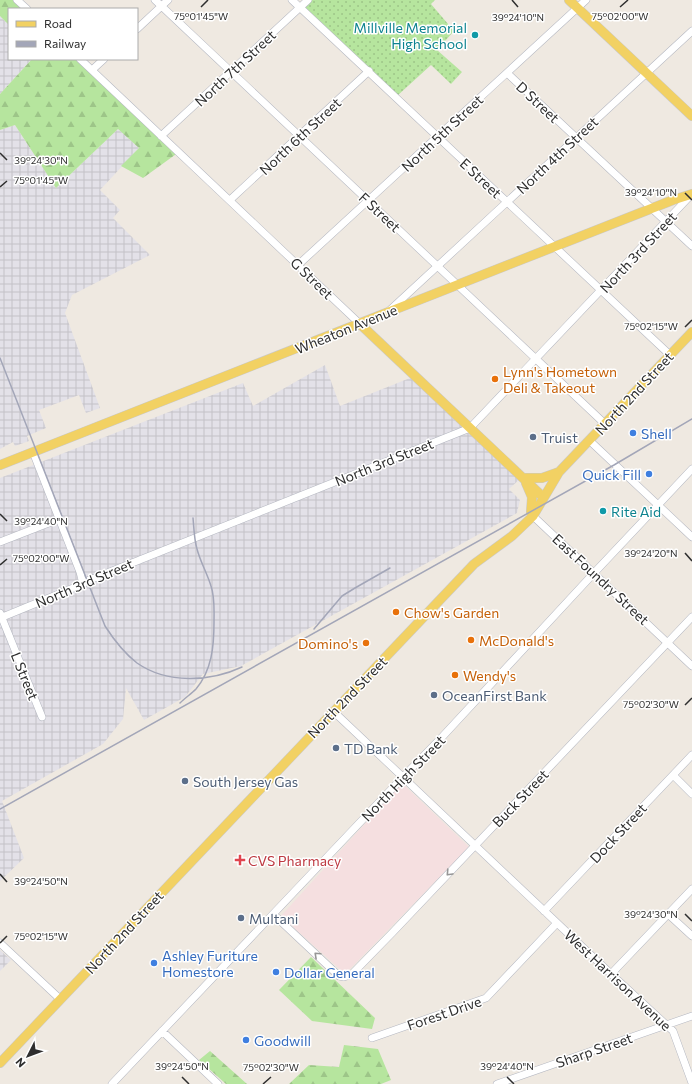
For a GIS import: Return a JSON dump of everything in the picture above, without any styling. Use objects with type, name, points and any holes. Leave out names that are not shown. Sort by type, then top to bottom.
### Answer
[{"type":"main road","points":[[569,0],[692,116]]},
{"type":"main road","name":"Wheaton Avenue","points":[[0,465],[692,194]]},
{"type":"main road","name":"G Street","points":[[360,324],[544,497]]},
{"type":"main road","name":"North 2nd Street","points":[[0,1063],[474,564],[512,536],[533,516],[561,470],[692,332]]},
{"type":"main road","points":[[533,516],[531,512],[532,497],[523,478],[542,478],[550,476],[561,470]]},
{"type":"street","points":[[22,5],[29,0]]},
{"type":"street","name":"F Street","points":[[155,0],[605,424]]},
{"type":"street","points":[[138,28],[168,0]]},
{"type":"street","name":"E Street","points":[[292,0],[670,355]]},
{"type":"street","name":"North 7th Street","points":[[161,136],[308,0]]},
{"type":"street","name":"North 5th Street","points":[[298,265],[586,0]]},
{"type":"street","name":"North 4th Street","points":[[388,312],[692,31]]},
{"type":"street","name":"G Street","points":[[81,60],[360,324]]},
{"type":"street","points":[[92,70],[103,60]]},
{"type":"street","name":"North 6th Street","points":[[230,200],[369,71]]},
{"type":"street","name":"D Street","points":[[507,73],[692,246]]},
{"type":"street","name":"North 3rd Street","points":[[1,616],[470,428],[692,194]]},
{"type":"street","points":[[590,440],[614,465],[692,537]]},
{"type":"street","points":[[33,452],[60,519],[83,584]]},
{"type":"street","name":"North High Street","points":[[112,1084],[443,736],[692,469]]},
{"type":"street","name":"East Foundry Street","points":[[533,516],[692,666]]},
{"type":"street","points":[[0,542],[60,519]]},
{"type":"street","name":"L Street","points":[[1,616],[42,717]]},
{"type":"street","name":"Buck Street","points":[[273,914],[339,976],[348,976],[393,932],[692,618]]},
{"type":"street","name":"West Harrison Avenue","points":[[334,711],[544,911],[673,1031],[692,1084]]},
{"type":"street","name":"Dock Street","points":[[544,911],[692,755]]},
{"type":"street","points":[[673,775],[692,794]]},
{"type":"street","points":[[611,974],[692,889]]},
{"type":"street","points":[[668,914],[692,936]]},
{"type":"street","name":"Forest Drive","points":[[372,1038],[486,998],[557,923]]},
{"type":"street","points":[[0,943],[60,999]]},
{"type":"street","name":"Sharp Street","points":[[497,1084],[513,1081],[692,1016]]},
{"type":"street","points":[[162,1031],[218,1084]]},
{"type":"shaded area","points":[[0,16],[8,24],[8,60],[31,60],[0,94]]},
{"type":"shaded area","points":[[15,125],[56,188],[118,129],[139,148],[100,190],[120,210],[113,218],[150,255],[72,295],[65,313],[100,408],[86,413],[79,395],[39,410],[46,428],[27,436],[29,441],[15,446],[13,442],[0,449],[0,130]]},
{"type":"shaded area","points":[[325,365],[340,406],[415,376],[522,477],[509,489],[520,500],[517,513],[241,666],[203,674],[185,697],[144,720],[126,688],[123,719],[103,744],[2,801],[24,858],[0,881],[0,478],[243,383],[253,406]]},
{"type":"shaded area","points":[[402,783],[469,847],[345,974],[281,916]]},
{"type":"shaded area","points":[[0,950],[11,960],[0,971]]},
{"type":"green space","points":[[0,0],[18,0],[26,8],[8,8],[8,24],[0,16]]},
{"type":"green space","points":[[308,0],[435,0],[431,4],[454,31],[437,50],[462,72],[451,84],[431,65],[397,96],[301,6]]},
{"type":"green space","points":[[31,60],[81,60],[179,152],[143,178],[121,166],[139,148],[118,129],[56,188],[15,125],[0,130],[0,94]]},
{"type":"green space","points":[[311,957],[375,1018],[372,1029],[312,1021],[279,990]]},
{"type":"green space","points":[[344,1045],[378,1049],[391,1080],[381,1084],[289,1084],[309,1065],[339,1067]]},
{"type":"green space","points":[[210,1051],[247,1084],[226,1084],[199,1060]]},
{"type":"railway","points":[[0,358],[105,626],[116,641],[137,663],[162,675],[203,678],[216,676],[242,667]]},
{"type":"railway","points":[[0,809],[614,465],[692,419]]},
{"type":"railway","points":[[180,703],[196,689],[206,674],[213,649],[213,595],[197,549],[193,518]]},
{"type":"railway","points":[[314,629],[342,596],[390,568]]},
{"type":"place","name":"Millville Memorial High School","points":[[475,35]]},
{"type":"place","name":"Lynn's Hometown Deli & Takeout","points":[[495,379]]},
{"type":"place","name":"Shell","points":[[633,433]]},
{"type":"place","name":"Truist","points":[[533,437]]},
{"type":"place","name":"Quick Fill","points":[[649,474]]},
{"type":"place","name":"Rite Aid","points":[[603,511]]},
{"type":"place","name":"Chow's Garden","points":[[396,612]]},
{"type":"place","name":"McDonald's","points":[[471,640]]},
{"type":"place","name":"Domino's","points":[[366,643]]},
{"type":"place","name":"Wendy's","points":[[455,675]]},
{"type":"place","name":"OceanFirst Bank","points":[[434,695]]},
{"type":"place","name":"TD Bank","points":[[336,748]]},
{"type":"place","name":"South Jersey Gas","points":[[185,781]]},
{"type":"place","name":"CVS Pharmacy","points":[[240,860]]},
{"type":"place","name":"Multani","points":[[241,918]]},
{"type":"place","name":"Ashley Furiture Homestore","points":[[154,963]]},
{"type":"place","name":"Dollar General","points":[[276,972]]},
{"type":"place","name":"Goodwill","points":[[246,1040]]}]
